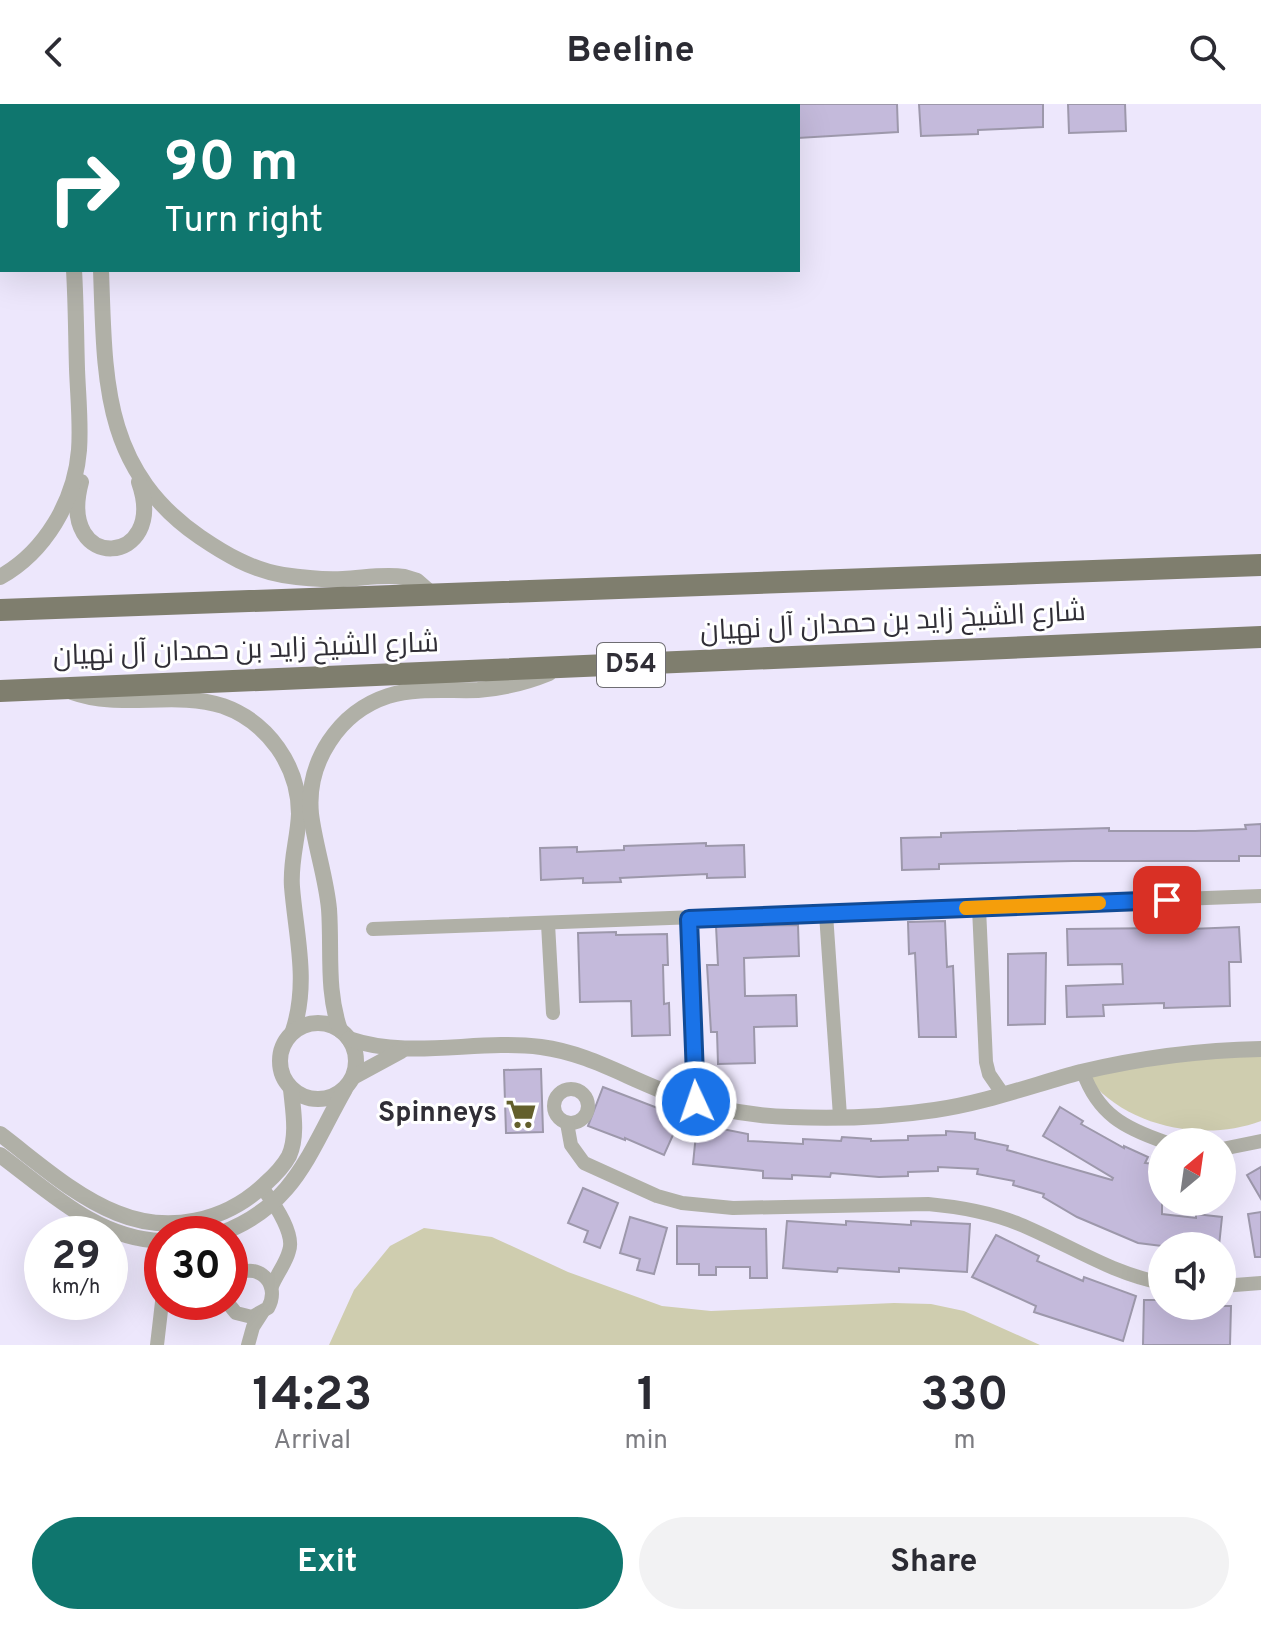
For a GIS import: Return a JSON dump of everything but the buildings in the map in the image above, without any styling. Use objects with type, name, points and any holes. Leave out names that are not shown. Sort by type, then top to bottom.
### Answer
[{"type":"main road","name":"شارع الشيخ زايد بن حمدان آل نهيان","points":[[0,610],[1261,565]]},
{"type":"main road","name":"شارع الشيخ زايد بن حمدان آل نهيان","points":[[0,691],[1261,637]]},
{"type":"street","points":[[72,274],[79,453],[83,468],[77,518],[86,538],[103,547],[123,546],[140,531],[145,520],[144,495],[119,435],[108,396],[101,272]]},
{"type":"street","points":[[0,577],[21,563],[46,538],[69,490],[79,453]]},
{"type":"street","points":[[134,466],[158,499],[193,532],[244,563],[278,574],[318,579],[404,577],[417,581],[433,595]]},
{"type":"street","points":[[248,1221],[269,1207],[298,1176],[350,1082],[356,1057],[331,997],[329,909],[311,799],[319,759],[338,729],[364,707],[396,694],[494,688],[527,681],[558,669]]},
{"type":"street","points":[[63,688],[105,700],[208,702],[242,715],[269,737],[289,767],[298,801],[291,873],[302,996],[293,1031]]},
{"type":"street","points":[[373,929],[1261,896]]},
{"type":"street","points":[[979,908],[986,1062],[989,1074],[1002,1093]]},
{"type":"street","points":[[826,914],[840,1116]]},
{"type":"street","points":[[689,919],[696,1102]]},
{"type":"street","points":[[548,924],[553,1013]]},
{"type":"street","points":[[301,965],[330,963]]},
{"type":"street","points":[[403,1050],[330,1098],[320,1100],[300,1095],[291,1089],[280,1066],[280,1053],[293,1031],[316,1023],[375,1047],[403,1050],[516,1045],[543,1048],[596,1061],[696,1102],[757,1115],[790,1117],[936,1110],[1083,1072],[1185,1054],[1261,1049]]},
{"type":"street","points":[[1083,1072],[1101,1107],[1124,1125],[1148,1135]]},
{"type":"street","points":[[214,1216],[233,1208],[258,1191],[277,1173],[289,1155],[294,1124],[291,1089]]},
{"type":"street","points":[[567,1123],[571,1145],[584,1163],[645,1191],[682,1203],[733,1208],[928,1204],[960,1207],[1019,1224],[1111,1268],[1148,1279]]},
{"type":"street","points":[[0,1134],[89,1200],[119,1214],[144,1220]]},
{"type":"street","points":[[1236,1146],[1261,1141]]},
{"type":"street","points":[[0,1155],[75,1212],[100,1226],[144,1241]]},
{"type":"street","points":[[258,1191],[269,1207],[272,1219],[283,1224],[291,1241],[285,1261],[267,1280]]},
{"type":"street","points":[[248,1272],[267,1280]]},
{"type":"street","points":[[248,1343],[262,1313],[272,1301],[267,1280]]},
{"type":"street","points":[[1236,1285],[1261,1283]]},
{"type":"street","points":[[248,1316],[262,1313]]},
{"type":"street","points":[[157,1345],[160,1320]]},
{"type":"street","points":[[237,1320],[248,1343]]},
{"type":"shaded area","points":[[1261,1052],[1261,1121],[1231,1128],[1170,1127],[1148,1120],[1107,1098],[1091,1082],[1094,1072]]},
{"type":"shaded area","points":[[424,1228],[492,1237],[568,1272],[662,1306],[711,1311],[931,1304],[964,1311],[1040,1345],[329,1345],[354,1290],[390,1246]]},
{"type":"slow traffic","points":[[966,908],[1099,903]]},
{"type":"place","name":"Spinneys","points":[[521,1114]]},
{"type":"route","points":[[696,1102],[689,919],[1167,900]]}]
